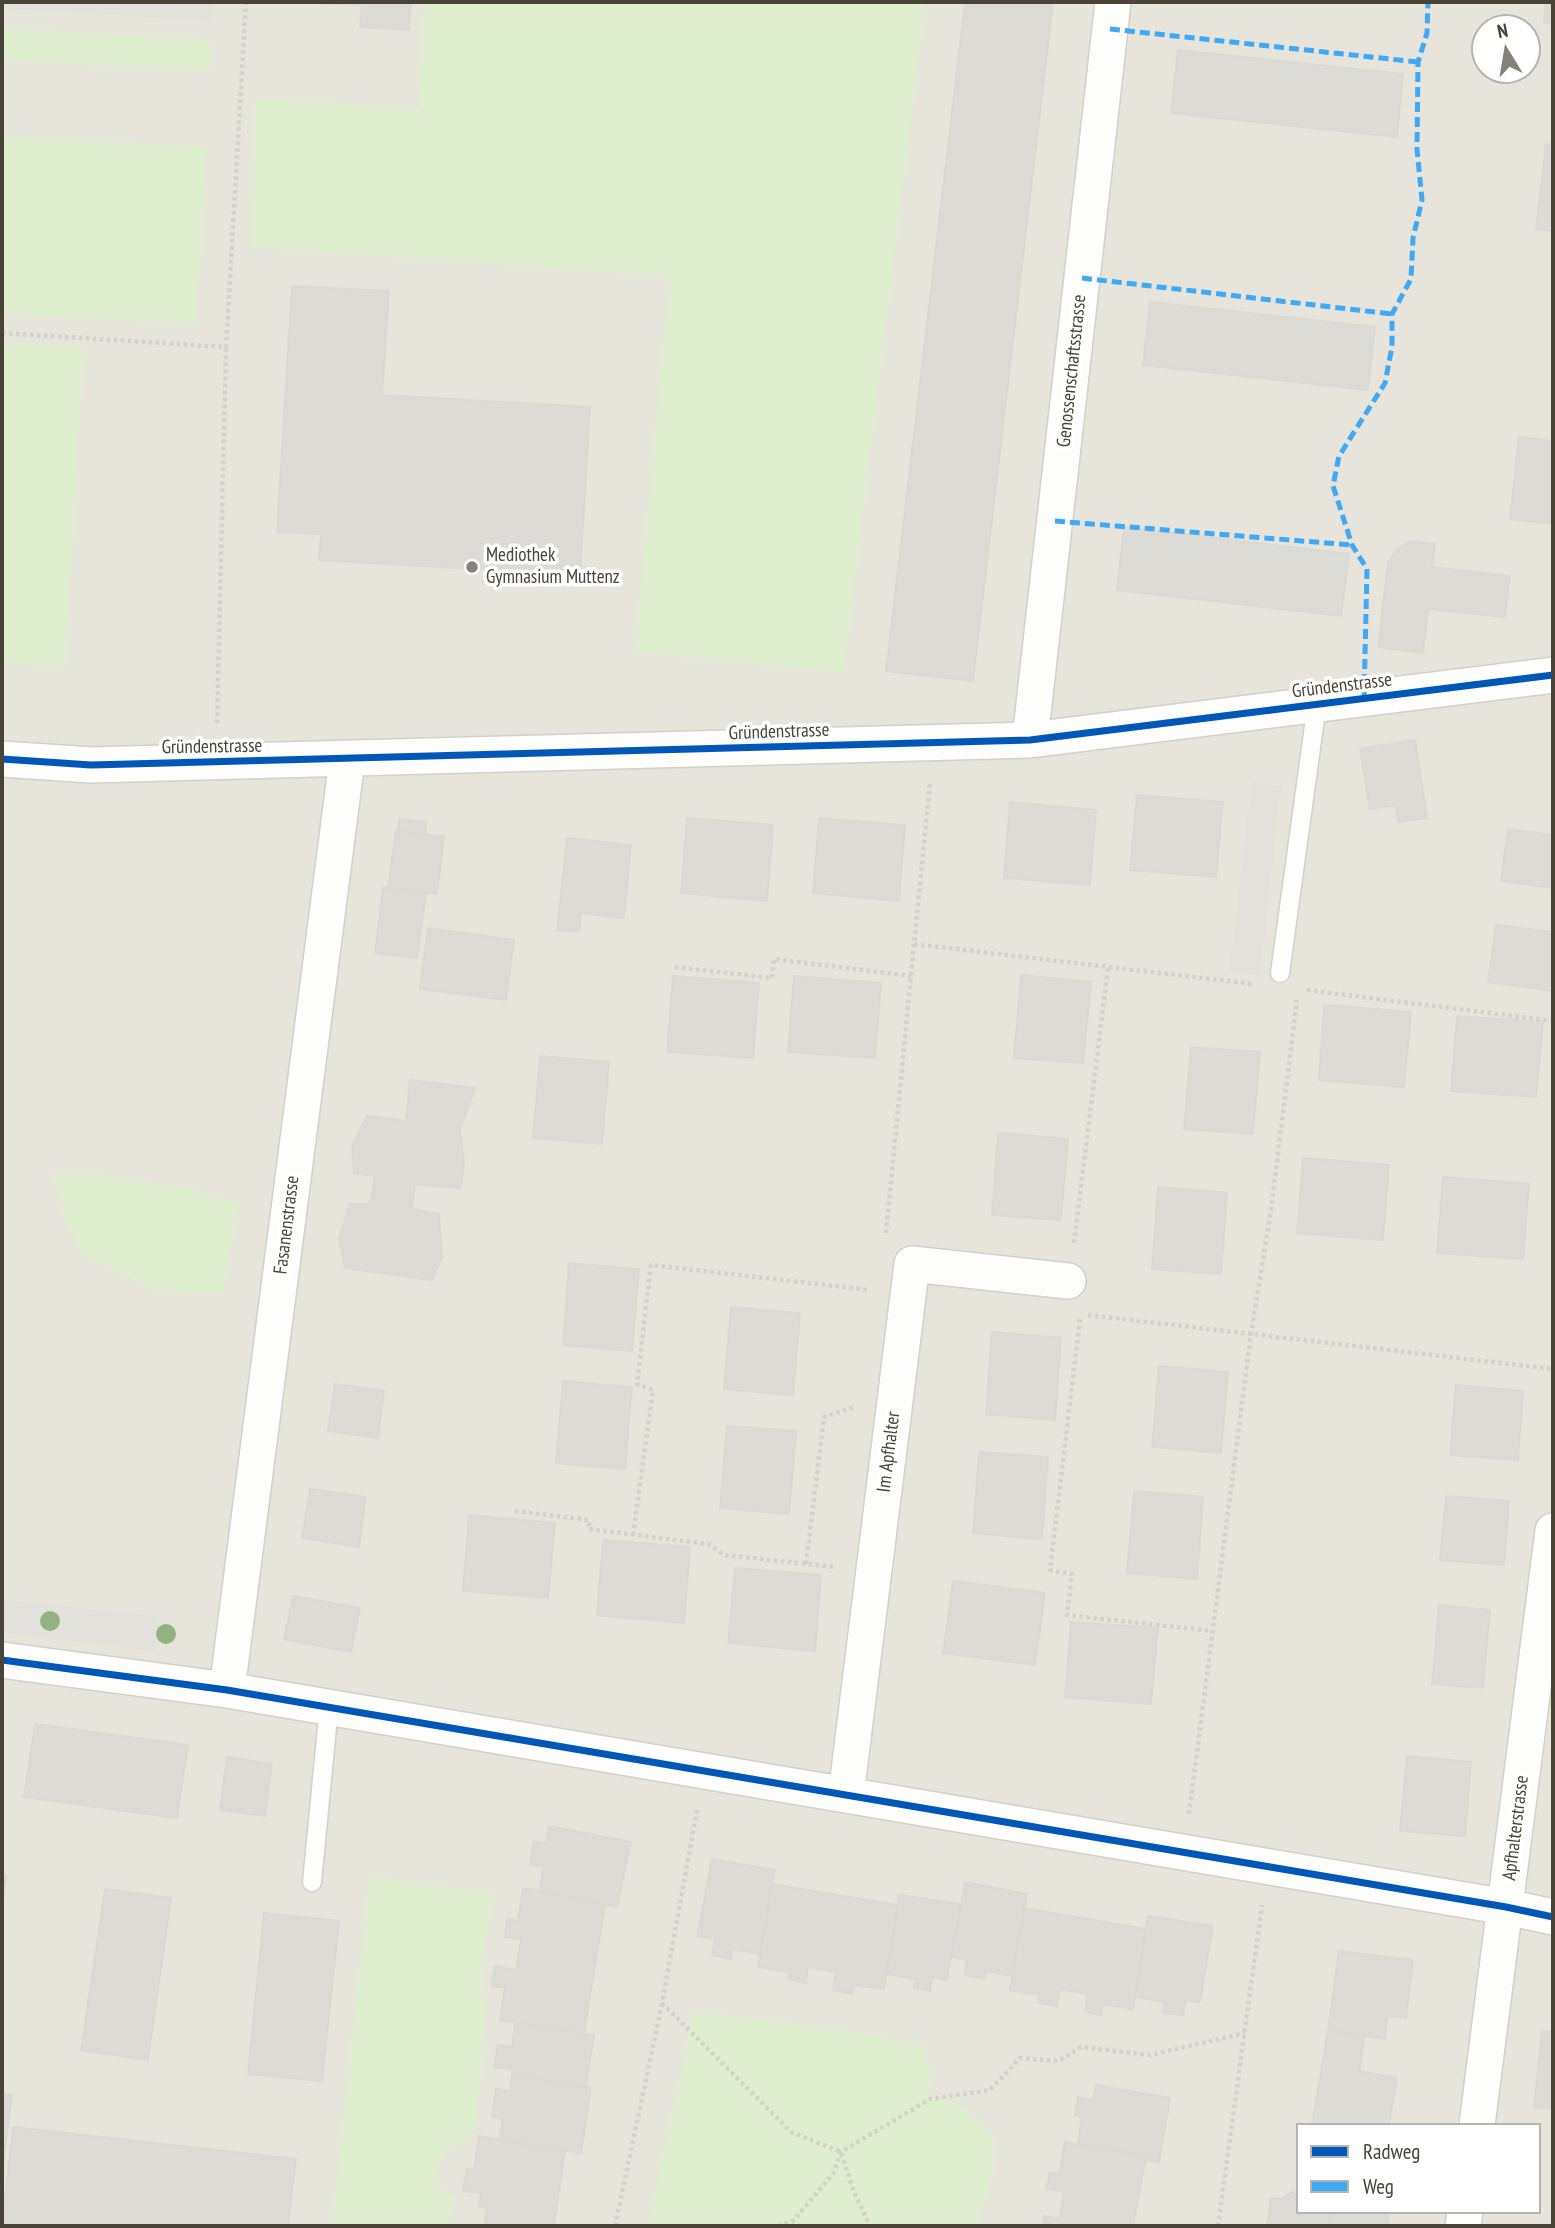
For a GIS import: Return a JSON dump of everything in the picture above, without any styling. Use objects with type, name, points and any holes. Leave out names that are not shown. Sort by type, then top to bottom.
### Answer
[{"type":"street","name":"Genossenschaftsstrasse","points":[[1030,740],[1113,2]]},
{"type":"street","name":"Gründenstrasse","points":[[2,759],[92,765],[1030,740],[1553,675]]},
{"type":"street","name":"Fasanenstrasse","points":[[227,1690],[347,760]]},
{"type":"street","points":[[910,1280],[1068,1281]]},
{"type":"street","name":"Im Apfhalter","points":[[846,1795],[910,1280]]},
{"type":"street","name":"Apfhalterstrasse","points":[[1477,2123],[1553,1531]]},
{"type":"street","points":[[2,1660],[227,1690],[1553,1917]]},
{"type":"lane","points":[[1280,973],[1317,704]]},
{"type":"lane","points":[[312,1882],[329,1707]]},
{"type":"path","points":[[216,762],[226,347],[246,2]]},
{"type":"path","points":[[2,333],[226,347]]},
{"type":"path","points":[[910,1280],[885,1244],[934,743]]},
{"type":"path","points":[[914,944],[1258,985]]},
{"type":"path","points":[[675,967],[772,978],[774,960],[911,976]]},
{"type":"path","points":[[1108,968],[1066,1313],[1553,1369]]},
{"type":"path","points":[[1184,1853],[1299,989],[1553,1021]]},
{"type":"path","points":[[633,1535],[653,1390],[637,1384],[651,1265],[910,1280]]},
{"type":"path","points":[[1080,1315],[1050,1570],[1072,1574],[1067,1615],[1212,1631]]},
{"type":"path","points":[[806,1564],[824,1417],[896,1394]]},
{"type":"path","points":[[515,1511],[589,1520],[589,1529],[708,1544],[724,1555],[874,1571]]},
{"type":"path","points":[[615,2226],[662,2003],[704,1771]]},
{"type":"path","points":[[1218,2226],[1268,1867]]},
{"type":"path","points":[[662,2003],[791,2132],[841,2152]]},
{"type":"path","points":[[778,2226],[793,2221],[833,2174],[841,2152],[930,2099],[990,2091],[1020,2057],[1059,2061],[1081,2047],[1150,2055],[1245,2034]]},
{"type":"path","points":[[841,2152],[854,2192],[870,2226]]},
{"type":"shaded area","points":[[2,2],[1553,2],[1553,2226],[2,2226]]},
{"type":"shaded area","points":[[2,2],[215,2],[213,21],[2,8]]},
{"type":"shaded area","points":[[1252,781],[1281,786],[1260,976],[1229,971]]},
{"type":"shaded area","points":[[2,1599],[158,1617],[156,1651],[2,1632]]},
{"type":"green space","points":[[424,2],[926,2],[844,673],[634,652],[669,277],[249,247],[255,98],[418,108]]},
{"type":"green space","points":[[2,28],[213,40],[212,72],[2,60]]},
{"type":"green space","points":[[2,135],[207,147],[197,324],[2,314]]},
{"type":"green space","points":[[2,342],[84,347],[66,667],[2,663]]},
{"type":"green space","points":[[52,1174],[98,1174],[191,1189],[239,1204],[223,1293],[157,1291],[82,1255],[64,1217]]},
{"type":"green space","points":[[369,1876],[493,1893],[481,1986],[488,2004],[477,2122],[467,2142],[443,2150],[436,2185],[455,2196],[447,2226],[331,2226]]},
{"type":"green space","points":[[693,2011],[845,2030],[922,2045],[933,2071],[927,2094],[965,2107],[995,2136],[993,2177],[977,2226],[647,2226]]},
{"type":"building","points":[[296,2],[411,2],[409,30],[360,27],[362,5]]},
{"type":"building","points":[[965,2],[1053,2],[973,681],[886,671]]},
{"type":"building","points":[[1546,2],[1553,2],[1553,24],[1544,23]]},
{"type":"building","points":[[1178,50],[1403,74],[1397,137],[1171,113]]},
{"type":"building","points":[[1546,144],[1553,145],[1553,231],[1536,229]]},
{"type":"building","points":[[292,286],[389,291],[382,395],[590,407],[580,575],[319,560],[321,534],[277,532]]},
{"type":"building","points":[[1150,302],[1375,327],[1368,390],[1143,365]]},
{"type":"building","points":[[1519,437],[1553,441],[1553,524],[1510,519]]},
{"type":"building","points":[[1124,527],[1349,554],[1341,616],[1117,590]]},
{"type":"building","points":[[1411,541],[1435,544],[1432,567],[1510,576],[1505,617],[1428,609],[1423,653],[1378,647],[1388,563],[1397,549]]},
{"type":"building","points":[[1415,740],[1427,818],[1398,822],[1396,805],[1370,809],[1360,749]]},
{"type":"building","points":[[1137,795],[1223,802],[1216,877],[1130,870]]},
{"type":"building","points":[[1010,802],[1096,810],[1090,885],[1004,878]]},
{"type":"building","points":[[687,818],[773,825],[767,901],[681,893]]},
{"type":"building","points":[[819,818],[905,825],[899,901],[813,893]]},
{"type":"building","points":[[399,819],[426,822],[425,835],[398,832]]},
{"type":"building","points":[[1508,829],[1553,835],[1553,888],[1501,881]]},
{"type":"building","points":[[396,831],[444,837],[437,894],[388,888]]},
{"type":"building","points":[[567,838],[631,845],[624,918],[581,913],[579,932],[557,930]]},
{"type":"building","points":[[383,887],[426,893],[417,958],[375,953]]},
{"type":"building","points":[[1496,925],[1553,932],[1553,991],[1488,982]]},
{"type":"building","points":[[428,928],[514,940],[506,1000],[420,989]]},
{"type":"building","points":[[1021,975],[1091,982],[1083,1063],[1014,1058]]},
{"type":"building","points":[[673,976],[759,983],[753,1058],[667,1052]]},
{"type":"building","points":[[794,976],[881,983],[875,1058],[788,1052]]},
{"type":"building","points":[[1324,1005],[1411,1012],[1404,1087],[1319,1080]]},
{"type":"building","points":[[1457,1016],[1543,1022],[1536,1097],[1451,1091]]},
{"type":"building","points":[[1191,1047],[1260,1052],[1253,1134],[1184,1129]]},
{"type":"building","points":[[540,1056],[609,1062],[602,1144],[533,1138]]},
{"type":"building","points":[[410,1080],[475,1088],[460,1129],[464,1163],[461,1188],[415,1184],[412,1209],[439,1214],[442,1257],[432,1280],[345,1268],[339,1239],[350,1204],[370,1204],[375,1176],[354,1173],[352,1147],[367,1116],[406,1121]]},
{"type":"building","points":[[998,1133],[1068,1139],[1061,1220],[992,1215]]},
{"type":"building","points":[[1303,1158],[1389,1165],[1383,1240],[1297,1233]]},
{"type":"building","points":[[1443,1177],[1529,1184],[1523,1259],[1437,1253]]},
{"type":"building","points":[[1158,1187],[1227,1193],[1221,1274],[1152,1269]]},
{"type":"building","points":[[569,1263],[639,1269],[632,1351],[563,1345]]},
{"type":"building","points":[[731,1307],[800,1313],[793,1395],[724,1389]]},
{"type":"building","points":[[992,1332],[1061,1338],[1055,1420],[986,1414]]},
{"type":"building","points":[[1159,1366],[1228,1372],[1221,1453],[1152,1447]]},
{"type":"building","points":[[563,1381],[632,1387],[625,1469],[556,1463]]},
{"type":"building","points":[[335,1384],[384,1391],[378,1438],[328,1431]]},
{"type":"building","points":[[1456,1385],[1523,1391],[1518,1460],[1450,1455]]},
{"type":"building","points":[[727,1426],[796,1431],[789,1514],[720,1508]]},
{"type":"building","points":[[979,1452],[1048,1457],[1042,1539],[973,1533]]},
{"type":"building","points":[[310,1489],[366,1497],[359,1547],[302,1538]]},
{"type":"building","points":[[1134,1491],[1203,1497],[1197,1579],[1127,1573]]},
{"type":"building","points":[[1446,1496],[1509,1501],[1504,1565],[1440,1560]]},
{"type":"building","points":[[469,1515],[555,1523],[548,1598],[463,1591]]},
{"type":"building","points":[[603,1540],[690,1547],[684,1623],[597,1615]]},
{"type":"building","points":[[735,1568],[821,1575],[815,1651],[728,1643]]},
{"type":"building","points":[[953,1581],[1045,1593],[1035,1665],[943,1653]]},
{"type":"building","points":[[293,1596],[360,1608],[351,1652],[284,1639]]},
{"type":"building","points":[[1439,1605],[1490,1610],[1483,1688],[1432,1684]]},
{"type":"building","points":[[1071,1622],[1158,1628],[1151,1704],[1065,1697]]},
{"type":"building","points":[[35,1724],[188,1745],[177,1818],[24,1797]]},
{"type":"building","points":[[1407,1756],[1471,1762],[1465,1836],[1400,1831]]},
{"type":"building","points":[[227,1757],[272,1764],[265,1816],[220,1810]]},
{"type":"building","points":[[549,1826],[631,1842],[617,1907],[539,1891],[544,1867],[530,1864],[534,1841],[546,1843]]},
{"type":"building","points":[[712,1859],[775,1870],[760,1954],[733,1949],[731,1959],[712,1955],[715,1939],[697,1936]]},
{"type":"building","points":[[2,1876],[6,1876],[2,1908]]},
{"type":"building","points":[[965,1882],[1027,1894],[1012,1976],[986,1971],[985,1979],[965,1975],[967,1960],[952,1957]]},
{"type":"building","points":[[772,1884],[898,1905],[884,1989],[854,1985],[853,1994],[833,1990],[836,1972],[808,1967],[806,1983],[788,1979],[789,1972],[758,1967]]},
{"type":"building","points":[[523,1888],[605,1905],[584,2033],[500,2020],[505,1988],[491,1986],[495,1966],[516,1970],[521,1939],[505,1937],[507,1919],[518,1921]]},
{"type":"building","points":[[105,1889],[171,1898],[148,2060],[81,2050]]},
{"type":"building","points":[[899,1895],[961,1904],[947,1980],[932,1977],[930,1991],[914,1988],[915,1979],[888,1974]]},
{"type":"building","points":[[1024,1908],[1146,1929],[1133,2009],[1103,2004],[1101,2015],[1085,2012],[1088,1994],[1060,1989],[1057,2006],[1039,2003],[1040,1995],[1010,1990]]},
{"type":"building","points":[[264,1913],[339,1921],[322,2081],[248,2074]]},
{"type":"building","points":[[1148,1916],[1213,1926],[1200,2002],[1186,2000],[1183,2015],[1163,2013],[1165,2002],[1135,1997]]},
{"type":"building","points":[[1339,1951],[1413,1960],[1406,2018],[1387,2016],[1385,2039],[1328,2030]]},
{"type":"building","points":[[515,2023],[594,2035],[586,2087],[512,2076],[513,2069],[494,2067],[498,2045],[512,2047]]},
{"type":"building","points":[[1328,2030],[1365,2036],[1359,2071],[1397,2078],[1389,2123],[1312,2123]]},
{"type":"building","points":[[1542,2031],[1553,2032],[1553,2109],[1534,2107]]},
{"type":"building","points":[[512,2076],[591,2088],[581,2153],[499,2140],[503,2119],[492,2117],[496,2089],[510,2091]]},
{"type":"building","points":[[1096,2085],[1170,2098],[1159,2162],[1145,2160],[1146,2156],[1078,2144],[1082,2117],[1075,2115],[1078,2097],[1093,2101]]},
{"type":"building","points":[[2,2094],[12,2095],[2,2172]]},
{"type":"building","points":[[13,2127],[296,2159],[288,2226],[2,2226]]},
{"type":"building","points":[[479,2136],[565,2150],[554,2226],[484,2226],[487,2208],[479,2206],[481,2193],[463,2191],[467,2169],[474,2170]]},
{"type":"building","points":[[1065,2142],[1146,2156],[1133,2226],[1042,2226],[1044,2216],[1059,2219],[1064,2192],[1046,2189],[1050,2172],[1059,2174]]},
{"type":"building","points":[[1293,2191],[1296,2195],[1296,2214],[1331,2214],[1329,2226],[1267,2226],[1271,2198],[1282,2199]]},
{"type":"building","points":[[1331,2214],[1389,2214],[1387,2226],[1329,2226]]},
{"type":"marked path","points":[[1364,699],[1367,569],[1352,545],[1333,486],[1339,456],[1385,383],[1392,347],[1392,314],[1411,279],[1413,238],[1422,200],[1417,149],[1418,62],[1427,33],[1428,2]]},
{"type":"marked path","points":[[1110,29],[1418,62]]},
{"type":"marked path","points":[[1082,278],[1392,314]]},
{"type":"marked path","points":[[1055,521],[1352,545]]},
{"type":"cycle path","points":[[2,759],[91,765],[1030,740],[1553,675]]},
{"type":"cycle path","points":[[2,1660],[227,1690],[1553,1917]]},
{"type":"place","name":"Mediothek Gymnasium Muttenz","points":[[472,567]]}]
